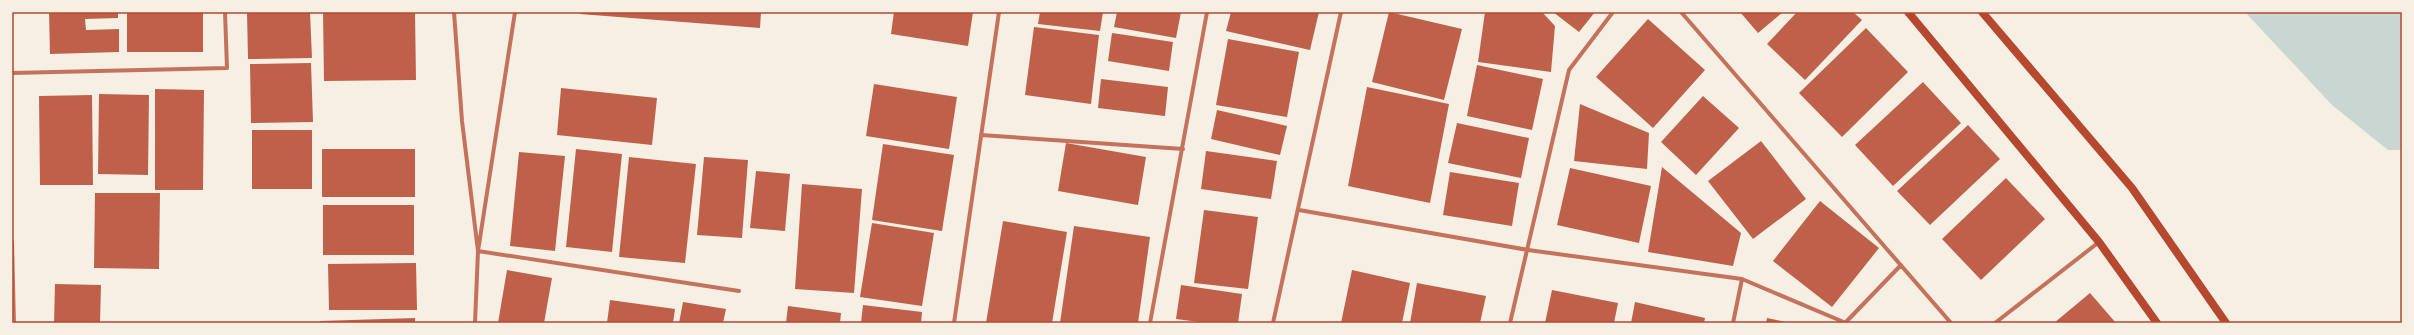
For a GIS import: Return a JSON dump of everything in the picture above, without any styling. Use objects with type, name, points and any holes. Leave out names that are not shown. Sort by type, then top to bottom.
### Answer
[{"type":"main road","points":[[1908,12],[2100,242],[2157,323]]},
{"type":"main road","points":[[1982,12],[2132,188],[2226,323]]},
{"type":"street","points":[[12,73],[227,68],[225,12]]},
{"type":"street","points":[[454,12],[462,121],[478,251]]},
{"type":"street","points":[[475,323],[478,251],[515,12]]},
{"type":"street","points":[[954,323],[999,12]]},
{"type":"street","points":[[1150,323],[1207,12]]},
{"type":"street","points":[[1273,323],[1299,210],[1341,12]]},
{"type":"street","points":[[1510,323],[1569,70],[1613,12]]},
{"type":"street","points":[[1681,12],[1951,323]]},
{"type":"street","points":[[981,135],[1183,149]]},
{"type":"street","points":[[1299,210],[1528,250],[1742,279],[1846,323],[1901,265]]},
{"type":"street","points":[[12,242],[14,323]]},
{"type":"street","points":[[1995,323],[2100,242]]},
{"type":"street","points":[[478,251],[739,291]]},
{"type":"street","points":[[1733,323],[1742,279]]},
{"type":"shaded area","points":[[2245,12],[2402,12],[2402,150],[2388,150],[2332,105]]},
{"type":"building","points":[[49,12],[118,12],[118,18],[85,19],[86,30],[119,29],[119,52],[50,54]]},
{"type":"building","points":[[127,12],[203,12],[203,52],[127,52]]},
{"type":"building","points":[[247,12],[310,12],[312,58],[248,59]]},
{"type":"building","points":[[323,12],[415,12],[416,80],[324,81]]},
{"type":"building","points":[[580,12],[761,12],[760,28],[580,14]]},
{"type":"building","points":[[894,12],[973,12],[968,46],[891,34]]},
{"type":"building","points":[[1040,12],[1103,12],[1100,31],[1038,24]]},
{"type":"building","points":[[1117,12],[1181,12],[1176,38],[1114,27]]},
{"type":"building","points":[[1231,12],[1319,12],[1310,50],[1226,31]]},
{"type":"building","points":[[1389,12],[1462,29],[1444,100],[1372,82]]},
{"type":"building","points":[[1485,12],[1542,12],[1555,26],[1551,72],[1478,62]]},
{"type":"building","points":[[1553,12],[1595,12],[1579,32]]},
{"type":"building","points":[[1740,12],[1783,12],[1758,33]]},
{"type":"building","points":[[1797,12],[1853,12],[1862,20],[1805,80],[1767,44]]},
{"type":"building","points":[[1648,19],[1705,70],[1653,128],[1596,77]]},
{"type":"building","points":[[1034,27],[1099,35],[1091,104],[1025,95]]},
{"type":"building","points":[[1866,28],[1908,72],[1842,137],[1799,93]]},
{"type":"building","points":[[1112,33],[1173,42],[1169,71],[1108,61]]},
{"type":"building","points":[[1228,39],[1299,52],[1287,117],[1216,105]]},
{"type":"building","points":[[311,63],[313,122],[251,123],[250,64]]},
{"type":"building","points":[[1477,65],[1543,79],[1532,130],[1467,116]]},
{"type":"building","points":[[1101,79],[1168,87],[1165,116],[1098,108]]},
{"type":"building","points":[[1923,82],[1961,123],[1893,186],[1855,145]]},
{"type":"building","points":[[874,84],[957,97],[949,149],[866,136]]},
{"type":"building","points":[[1367,87],[1449,104],[1430,203],[1348,186]]},
{"type":"building","points":[[561,88],[657,98],[652,145],[557,135]]},
{"type":"building","points":[[155,89],[204,90],[203,190],[155,190]]},
{"type":"building","points":[[99,94],[149,95],[148,175],[98,174]]},
{"type":"building","points":[[92,95],[93,185],[40,185],[39,96]]},
{"type":"building","points":[[1703,96],[1739,128],[1696,175],[1661,142]]},
{"type":"building","points":[[1580,104],[1649,133],[1647,169],[1574,161]]},
{"type":"building","points":[[1217,110],[1287,126],[1280,155],[1211,139]]},
{"type":"building","points":[[1457,123],[1529,138],[1521,178],[1448,163]]},
{"type":"building","points":[[1968,125],[2000,159],[1930,225],[1897,191]]},
{"type":"building","points":[[252,130],[312,130],[312,189],[252,189]]},
{"type":"building","points":[[1761,141],[1806,199],[1753,239],[1708,181]]},
{"type":"building","points":[[1066,143],[1146,157],[1138,205],[1058,191]]},
{"type":"building","points":[[883,144],[954,155],[942,231],[872,220]]},
{"type":"building","points":[[322,149],[415,149],[415,197],[322,197]]},
{"type":"building","points":[[576,149],[622,154],[612,252],[566,247]]},
{"type":"building","points":[[1206,151],[1277,161],[1271,199],[1201,189]]},
{"type":"building","points":[[519,152],[565,156],[555,251],[510,246]]},
{"type":"building","points":[[629,157],[696,164],[685,263],[619,257]]},
{"type":"building","points":[[704,157],[748,160],[742,238],[697,235]]},
{"type":"building","points":[[1662,167],[1741,233],[1733,266],[1648,252]]},
{"type":"building","points":[[1570,168],[1651,186],[1639,243],[1557,225]]},
{"type":"building","points":[[756,171],[790,174],[785,231],[750,228]]},
{"type":"building","points":[[1450,172],[1519,183],[1512,226],[1443,215]]},
{"type":"building","points":[[2006,178],[2045,219],[1981,280],[1942,239]]},
{"type":"building","points":[[802,184],[862,189],[854,293],[795,289]]},
{"type":"building","points":[[95,193],[160,193],[159,269],[94,268]]},
{"type":"building","points":[[1820,201],[1879,248],[1832,307],[1773,261]]},
{"type":"building","points":[[323,205],[414,205],[414,255],[323,255]]},
{"type":"building","points":[[1204,210],[1258,217],[1248,289],[1194,283]]},
{"type":"building","points":[[1003,221],[1067,232],[1052,323],[986,323]]},
{"type":"building","points":[[872,223],[934,233],[922,306],[860,297]]},
{"type":"building","points":[[1074,226],[1150,237],[1138,323],[1060,323]]},
{"type":"building","points":[[416,263],[417,310],[329,310],[328,264]]},
{"type":"building","points":[[507,270],[552,278],[544,323],[498,323]]},
{"type":"building","points":[[1352,270],[1410,283],[1402,323],[1341,323]]},
{"type":"building","points":[[1417,283],[1486,296],[1480,323],[1410,323]]},
{"type":"building","points":[[55,284],[101,285],[100,323],[54,323]]},
{"type":"building","points":[[1181,285],[1242,294],[1238,323],[1207,323],[1176,319]]},
{"type":"building","points":[[1552,290],[1618,303],[1614,323],[1545,323]]},
{"type":"building","points":[[2090,293],[2116,323],[2054,323]]},
{"type":"building","points":[[610,300],[675,309],[673,323],[607,323]]},
{"type":"building","points":[[683,302],[726,309],[723,323],[679,323]]},
{"type":"building","points":[[1635,302],[1705,318],[1704,323],[1631,323]]},
{"type":"building","points":[[863,305],[922,312],[921,323],[861,323]]},
{"type":"building","points":[[788,306],[841,313],[840,323],[786,323]]},
{"type":"building","points":[[415,318],[415,323],[320,323],[320,321]]},
{"type":"building","points":[[1767,318],[1786,322],[1786,323],[1766,323]]}]
